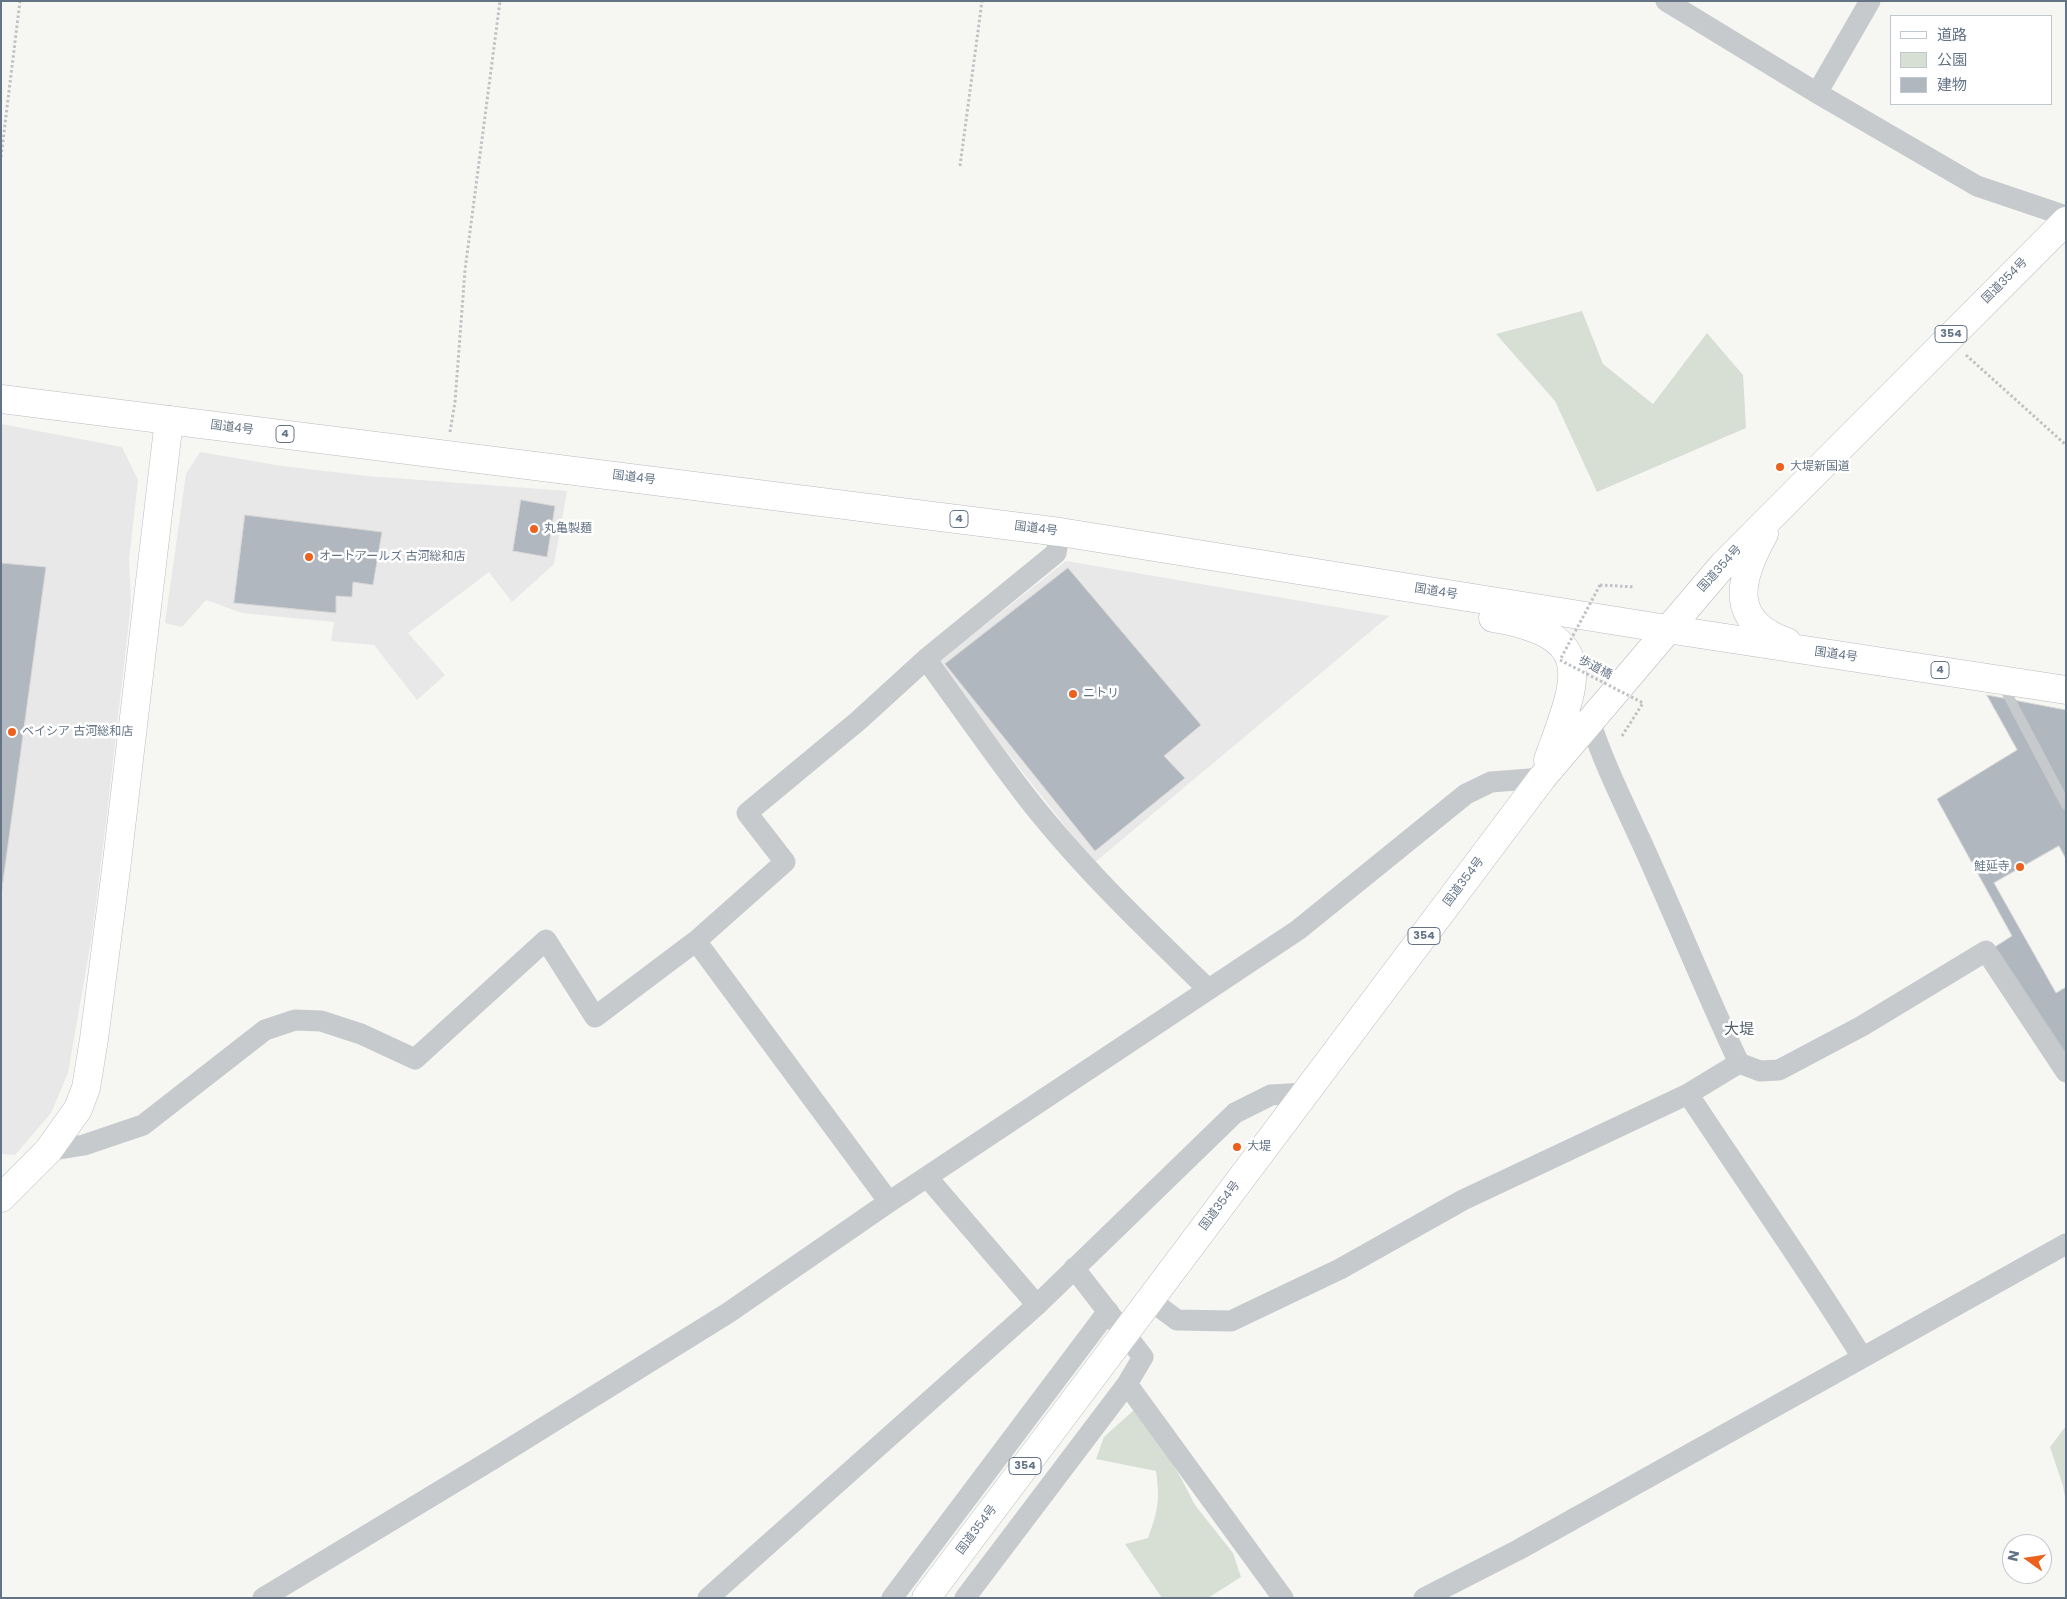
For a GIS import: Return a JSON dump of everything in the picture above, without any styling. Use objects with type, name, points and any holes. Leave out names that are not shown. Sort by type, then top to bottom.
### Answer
[{"type":"main road","name":"国道354号","points":[[926,1598],[1542,778],[1723,565],[2066,222]]},
{"type":"main road","name":"国道4号","points":[[1,399],[1060,532],[1666,630],[2066,690]]},
{"type":"main road","points":[[1,1198],[48,1151],[78,1109],[86,1088],[94,1040],[169,420]]},
{"type":"main road","points":[[1778,508],[1745,573],[1742,592],[1744,606],[1751,620],[1762,630],[1780,640],[1814,652]]},
{"type":"main road","points":[[1421,589],[1459,612],[1514,622],[1543,630],[1558,640],[1566,650],[1572,662],[1570,692],[1542,778]]},
{"type":"street","points":[[1666,1],[1817,93],[1976,186],[2066,216]]},
{"type":"street","points":[[1817,93],[1870,1]]},
{"type":"street","points":[[48,1151],[84,1146],[143,1125],[265,1030],[295,1020],[321,1021],[361,1034],[415,1060],[546,940],[595,1016],[696,941],[785,862],[747,813],[858,721],[926,659],[1056,553],[1060,532]]},
{"type":"street","points":[[926,659],[1022,791],[1077,856],[1127,910],[1208,989]]},
{"type":"street","points":[[1590,721],[1599,749],[1654,868],[1696,970],[1739,1063],[1760,1071],[1779,1070],[1862,1026],[1986,951],[2066,1072]]},
{"type":"street","points":[[263,1598],[493,1459],[728,1313],[889,1202],[1298,930],[1466,794],[1491,782],[1542,778]]},
{"type":"street","points":[[696,941],[889,1202]]},
{"type":"street","points":[[1150,1300],[1177,1320],[1231,1321],[1340,1269],[1464,1200],[1688,1094],[1739,1063]]},
{"type":"street","points":[[708,1598],[1036,1305],[1235,1113],[1271,1095],[1305,1093]]},
{"type":"street","points":[[1688,1094],[1732,1162],[1817,1284],[1862,1357]]},
{"type":"street","points":[[927,1177],[1036,1305]]},
{"type":"street","points":[[1424,1598],[1518,1550],[2066,1244]]},
{"type":"street","points":[[965,1598],[1127,1384],[1143,1357],[1074,1268]]},
{"type":"street","points":[[892,1598],[1108,1311]]},
{"type":"street","points":[[1127,1384],[1283,1598]]},
{"type":"lane","points":[[2000,679],[2066,805]]},
{"type":"path","points":[[1,157],[20,1]]},
{"type":"path","points":[[446,454],[455,402],[465,270],[500,1]]},
{"type":"path","points":[[960,166],[982,1]]},
{"type":"path","points":[[1948,338],[2066,445]]},
{"type":"path","name":"歩道橋","points":[[1622,736],[1643,703],[1560,660],[1600,585],[1635,587]]},
{"type":"shaded area","points":[[1,424],[122,447],[138,480],[129,560],[131,603],[106,822],[92,935],[68,1073],[51,1113],[15,1155],[1,1154]]},
{"type":"shaded area","points":[[200,452],[282,466],[367,476],[567,491],[554,564],[512,602],[489,572],[408,633],[445,675],[417,700],[374,645],[331,641],[334,622],[242,613],[206,600],[182,627],[165,623],[186,474]]},
{"type":"shaded area","points":[[1066,561],[1389,616],[1094,863],[937,663]]},
{"type":"green space","points":[[1582,311],[1603,364],[1653,404],[1707,333],[1743,375],[1746,428],[1597,492],[1555,401],[1496,334]]},
{"type":"green space","points":[[1135,1409],[1161,1444],[1195,1505],[1233,1553],[1241,1577],[1208,1598],[1162,1598],[1125,1544],[1148,1538],[1157,1505],[1156,1471],[1096,1459],[1104,1437]]},
{"type":"green space","points":[[2066,1426],[2066,1502],[2063,1486],[2050,1447]]},
{"type":"building","name":"丸亀製麺","points":[[521,500],[555,506],[547,557],[513,551]]},
{"type":"building","name":"オートアールズ 古河総和店","points":[[245,515],[382,532],[373,585],[353,582],[352,597],[336,596],[336,613],[234,603]]},
{"type":"building","name":"ベイシア 古河総和店","points":[[1,563],[46,567],[1,896]]},
{"type":"building","name":"ニトリ","points":[[1068,568],[1201,725],[1164,756],[1185,778],[1095,851],[945,664]]},
{"type":"building","name":"鮭延寺","points":[[1987,695],[2066,710],[2066,1060],[1993,948],[2012,936],[1937,799],[2017,750]]},
{"type":"building","points":[[2059,846],[2066,859],[2066,987],[2056,993],[1994,883]]},
{"type":"place","name":"大堤新国道","points":[[1780,467]]},
{"type":"place","name":"丸亀製麺","points":[[534,529]]},
{"type":"place","name":"オートアールズ 古河総和店","points":[[309,557]]},
{"type":"place","name":"ニトリ","points":[[1073,694]]},
{"type":"place","name":"ベイシア 古河総和店","points":[[12,732]]},
{"type":"place","name":"鮭延寺","points":[[2020,867]]},
{"type":"place","name":"大堤","points":[[1237,1147]]},
{"type":"district","name":"大堤","points":[[1739,1030]]}]
